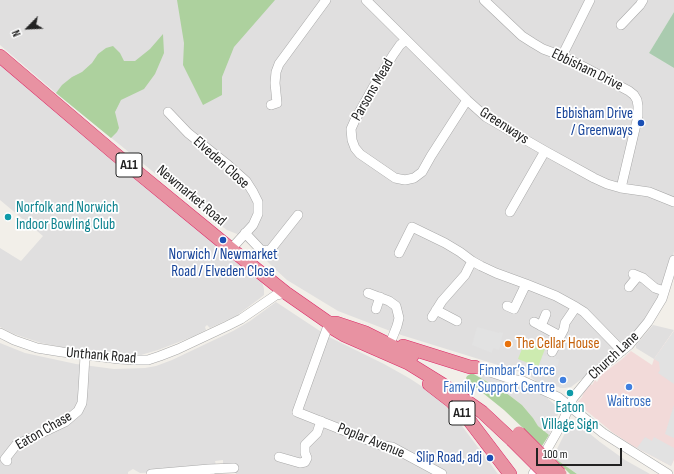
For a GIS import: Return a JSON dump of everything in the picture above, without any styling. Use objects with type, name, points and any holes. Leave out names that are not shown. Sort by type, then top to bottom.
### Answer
[{"type":"highway","name":"Newmarket Road","points":[[0,56],[231,250],[286,293],[329,323],[334,329],[344,336],[408,363],[442,384],[516,437],[560,474]]},
{"type":"highway","name":"Newmarket Road","points":[[329,323],[336,323],[366,333],[419,360],[452,380],[488,406],[546,474]]},
{"type":"highway","points":[[366,333],[476,370]]},
{"type":"highway","name":"A11","points":[[408,363],[409,367],[428,384],[451,401],[469,420],[510,474]]},
{"type":"street","points":[[276,104],[276,72],[279,64],[326,0]]},
{"type":"street","name":"Greenways","points":[[366,0],[486,117],[594,178],[621,188],[649,192],[674,202]]},
{"type":"street","name":"Ebbisham Drive","points":[[484,0],[527,40],[543,49],[562,56],[634,95],[637,100],[638,116],[621,188]]},
{"type":"street","points":[[562,56],[590,0]]},
{"type":"street","points":[[621,25],[644,0]]},
{"type":"street","name":"Parsons Mead","points":[[406,40],[400,45],[374,86],[355,120],[352,129],[352,140],[355,148],[360,154],[395,178],[404,180],[414,178],[422,172],[467,100]]},
{"type":"street","name":"Elveden Close","points":[[170,118],[246,181],[258,202],[258,214],[253,225],[231,250]]},
{"type":"street","points":[[510,212],[545,151]]},
{"type":"street","points":[[245,234],[261,250],[267,252],[298,215]]},
{"type":"street","points":[[399,254],[413,224],[460,252],[472,261],[496,273],[556,296],[576,307],[584,312],[622,352]]},
{"type":"street","points":[[457,321],[434,313],[442,301],[465,275],[472,261]]},
{"type":"street","name":"Church Lane","points":[[533,474],[573,398],[585,382],[629,345],[658,308],[673,265]]},
{"type":"street","points":[[629,287],[636,275],[655,288],[664,291]]},
{"type":"street","name":"Unthank Road","points":[[264,303],[272,290],[273,283]]},
{"type":"street","points":[[514,309],[526,284]]},
{"type":"street","name":"Unthank Road","points":[[0,333],[14,340],[37,348],[85,356],[148,360],[178,349],[227,326],[241,319],[276,295],[286,293]]},
{"type":"street","points":[[368,294],[389,301],[396,306],[399,318],[391,341]]},
{"type":"street","points":[[376,309],[380,298]]},
{"type":"street","points":[[552,352],[566,323],[576,307]]},
{"type":"street","points":[[546,314],[537,324],[560,336]]},
{"type":"street","name":"Poplar Avenue","points":[[329,323],[297,412],[383,446],[392,447],[442,474]]},
{"type":"street","name":"Eaton Chase","points":[[2,461],[16,445],[65,422],[78,411],[82,403],[85,356]]},
{"type":"street","points":[[476,370],[523,381],[558,397],[603,434],[668,474]]},
{"type":"street","name":"Poplar Avenue","points":[[279,457],[300,463],[305,462],[307,458],[305,453],[305,445],[317,433],[321,421]]},
{"type":"street","points":[[151,474],[209,472],[221,464],[234,468]]},
{"type":"shaded area","points":[[0,0],[674,0],[674,12],[649,53],[674,68],[674,251],[671,268],[666,281],[654,305],[633,333],[583,378],[571,387],[565,388],[537,382],[527,374],[398,334],[338,311],[287,280],[237,234],[227,230],[216,222],[218,217],[217,211],[213,208],[207,208],[203,211],[178,192],[56,93],[0,45]]},
{"type":"shaded area","points":[[0,65],[262,282],[264,295],[236,316],[210,328],[207,325],[205,327],[206,330],[192,337],[141,355],[72,349],[41,343],[14,334],[0,327],[0,248],[21,261],[43,236],[0,200]]},
{"type":"shaded area","points":[[276,302],[329,337],[384,364],[432,393],[450,410],[498,474],[236,474],[236,468],[223,465],[223,460],[215,461],[216,465],[212,469],[140,473],[133,469],[128,472],[128,474],[0,474],[0,343],[25,353],[76,364],[114,369],[145,368],[156,366],[172,360],[233,331],[250,321]]},
{"type":"shaded area","points":[[653,325],[674,330],[654,359],[636,348],[636,345]]},
{"type":"shaded area","points":[[477,327],[503,333],[499,350],[493,348],[492,353],[472,345]]},
{"type":"shaded area","points":[[674,331],[674,460],[671,466],[633,446],[612,432],[577,403],[582,397],[585,389],[590,384],[592,385],[595,380],[597,382],[601,375],[631,351],[652,365],[654,359]]},
{"type":"shaded area","points":[[674,331],[674,384],[658,373],[660,370],[659,362],[654,359]]},
{"type":"shaded area","points":[[547,353],[552,353],[551,357],[553,358],[554,354],[556,354],[556,359],[559,359],[558,366],[555,366],[554,374],[549,373],[549,367],[540,365],[543,355],[546,356]]},
{"type":"shaded area","points":[[484,371],[545,396],[555,405],[558,414],[549,435],[538,426],[522,405],[505,392],[479,377]]},
{"type":"shaded area","points":[[674,405],[674,438],[665,434]]},
{"type":"shaded area","points":[[572,422],[579,425],[625,460],[650,474],[577,474],[553,457],[570,423]]},
{"type":"shaded area","points":[[645,437],[652,441],[654,437],[674,448],[674,459],[671,466],[637,448]]},
{"type":"green space","points":[[177,0],[275,0],[234,47],[222,77],[222,95],[203,105],[183,65],[184,43]]},
{"type":"green space","points":[[674,12],[674,68],[649,53]]},
{"type":"green space","points":[[163,34],[164,53],[155,74],[144,89],[121,100],[115,112],[119,128],[111,138],[56,93],[62,85],[72,77],[82,72],[92,63],[98,54],[106,48],[113,46],[120,53],[124,61],[135,61],[150,49]]},
{"type":"green space","points":[[525,341],[545,349],[538,367],[518,359]]},
{"type":"green space","points":[[472,373],[505,392],[522,405],[538,426],[549,435],[542,446],[504,410],[468,381],[466,378],[467,376]]},
{"type":"green space","points":[[553,457],[577,474],[570,474]]},
{"type":"place","name":"Ebbisham Drive / Greenways","points":[[641,123]]},
{"type":"place","name":"Norfolk and Norwich Indoor Bowling Club","points":[[8,217]]},
{"type":"place","name":"Norwich / Newmarket Road / Elveden Close","points":[[223,240]]},
{"type":"place","name":"The Cellar House","points":[[508,344]]},
{"type":"place","name":"Finnbar’s Force Family Support Centre","points":[[563,380]]},
{"type":"place","name":"Waitrose","points":[[629,387]]},
{"type":"place","name":"Eaton Village Sign","points":[[570,393]]},
{"type":"place","name":"Slip Road, adj","points":[[490,458]]}]
